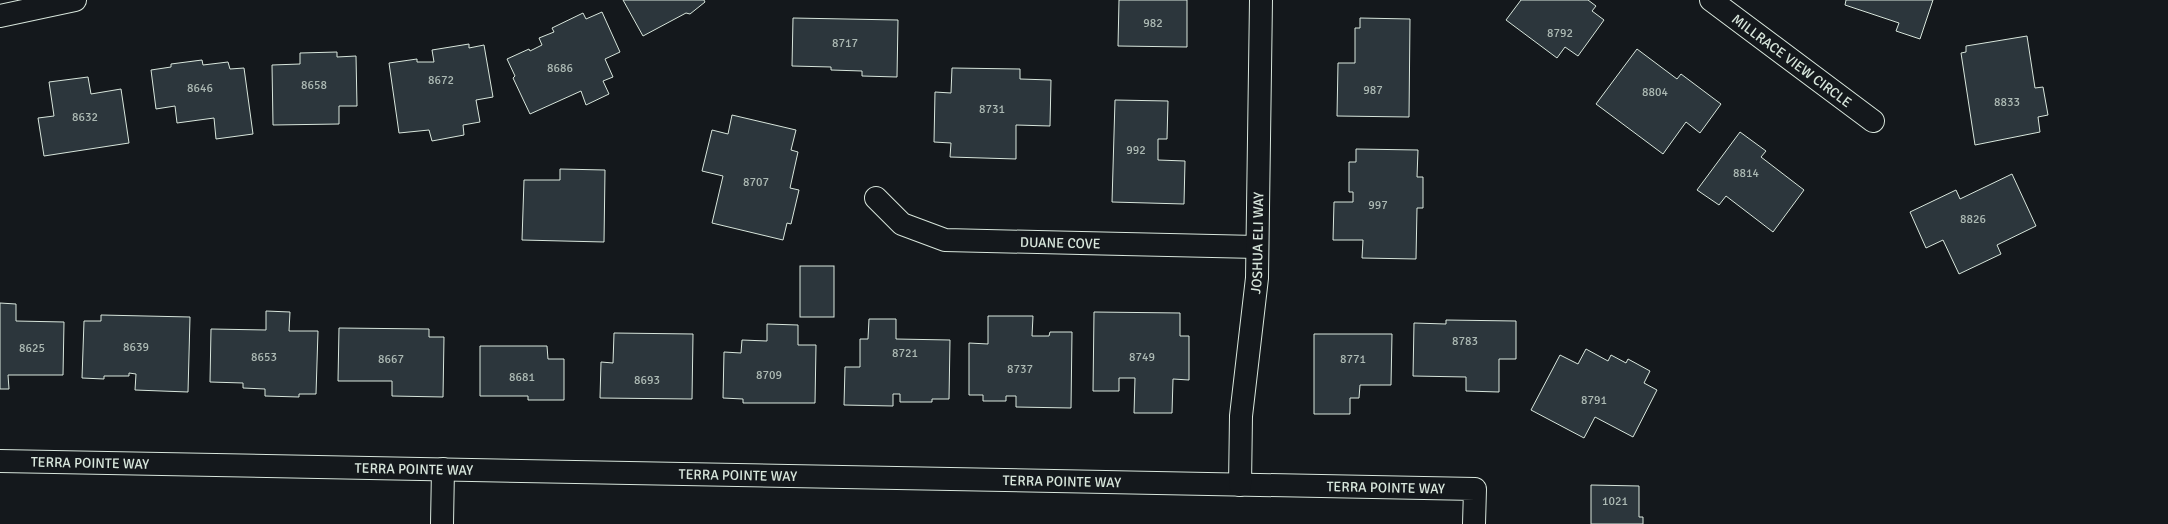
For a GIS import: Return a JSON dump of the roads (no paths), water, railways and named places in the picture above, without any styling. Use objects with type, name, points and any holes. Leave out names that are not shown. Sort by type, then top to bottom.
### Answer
[{"type":"street","points":[[0,16],[75,0]]},
{"type":"street","name":"JOSHUA ELI WAY","points":[[1240,485],[1241,416],[1257,278],[1261,0]]},
{"type":"street","name":"MILLRACE VIEW CIRCLE","points":[[1711,0],[1873,121]]},
{"type":"street","name":"DUANE COVE","points":[[876,198],[902,224],[945,240],[1257,247]]},
{"type":"street","name":"TERRA POINTE WAY","points":[[0,461],[1476,489],[1474,524]]},
{"type":"street","points":[[442,524],[443,470]]}]
